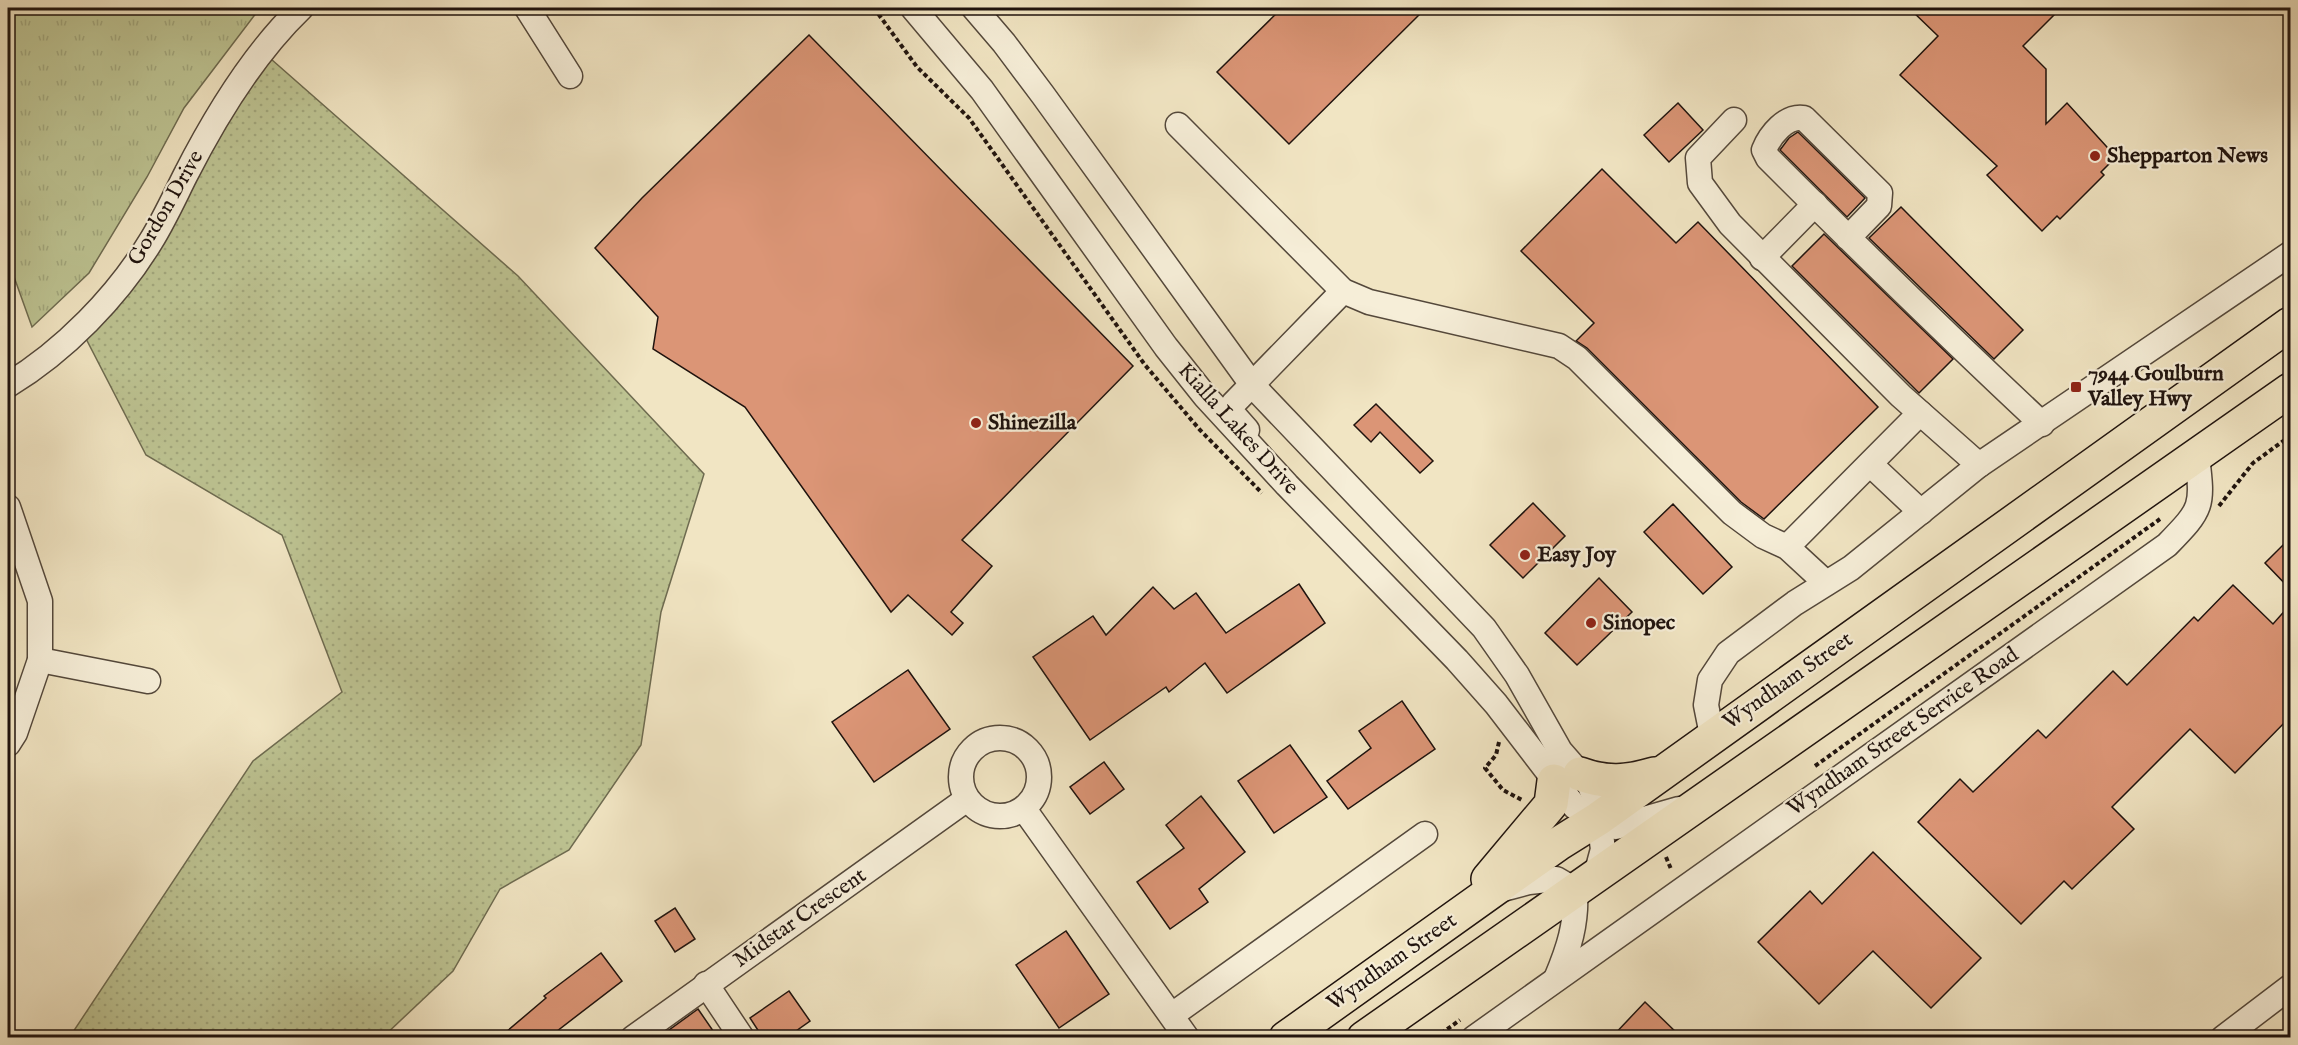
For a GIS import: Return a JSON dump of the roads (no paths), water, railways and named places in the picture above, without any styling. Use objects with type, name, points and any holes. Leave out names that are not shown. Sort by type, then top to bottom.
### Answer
[{"type":"highway","name":"Wyndham Street","points":[[1286,1038],[1489,893],[1598,819],[1712,735],[2290,324]]},
{"type":"highway","name":"Wyndham Street","points":[[1364,1038],[2290,390]]},
{"type":"highway","points":[[2110,453],[2161,445],[2197,456]]},
{"type":"highway","points":[[1712,735],[1733,745],[1749,749],[1778,747]]},
{"type":"highway","points":[[1458,915],[1551,804],[1567,778],[1623,783],[1662,772]]},
{"type":"street","name":"Gordon Drive","points":[[8,385],[80,327],[111,297],[133,268],[168,211],[218,118],[263,52],[301,8]]},
{"type":"street","points":[[527,8],[570,76]]},
{"type":"street","name":"Kialla Lakes Drive","points":[[913,8],[982,90],[1166,347],[1205,396],[1567,778]]},
{"type":"street","name":"Kialla Lakes Drive","points":[[974,8],[1004,43],[1253,386],[1484,628],[1517,675],[1560,751],[1575,807],[1616,827],[1699,804]]},
{"type":"street","points":[[1848,238],[1879,206],[1880,193],[1804,118],[1796,117],[1789,120],[1774,134],[1764,150],[1768,158],[1848,238],[2042,424]]},
{"type":"street","points":[[1734,120],[1698,159],[1697,172],[1700,183],[1730,224],[1762,258],[1920,413],[1979,465]]},
{"type":"street","points":[[1178,125],[1343,291],[1369,302],[1559,346],[1576,358],[1732,513],[1763,536],[1788,547],[1826,583]]},
{"type":"street","points":[[1762,258],[1815,204]]},
{"type":"street","points":[[1712,735],[1706,705],[1710,680],[1728,653],[1826,583],[1851,568],[1979,465],[2290,254]]},
{"type":"street","points":[[1287,485],[1260,444],[1233,413],[1233,404],[1343,291]]},
{"type":"street","points":[[1788,547],[1920,413]]},
{"type":"street","name":"Wyndham Street Service Road","points":[[1474,1038],[2167,545],[2194,518],[2202,494],[2197,456]]},
{"type":"street","points":[[1870,464],[1921,512]]},
{"type":"street","points":[[8,507],[40,601],[40,660],[15,733],[8,744]]},
{"type":"street","points":[[1466,671],[1494,643]]},
{"type":"street","points":[[40,660],[148,681]]},
{"type":"street","points":[[992,738],[1006,738],[1019,742],[1031,753],[1038,765],[1040,779],[1037,792],[1024,808],[1012,815],[985,814],[967,799],[962,786],[961,772],[965,759],[980,743],[992,738]]},
{"type":"street","name":"Midstar Crescent","points":[[633,1038],[967,799]]},
{"type":"street","points":[[1024,808],[1182,1031],[1425,834]]},
{"type":"street","points":[[1556,979],[1573,936],[1576,915],[1586,882],[1603,849],[1598,819]]},
{"type":"street","points":[[1489,893],[1529,882],[1556,879],[1586,882]]},
{"type":"street","points":[[706,984],[741,1038]]},
{"type":"street","points":[[2223,1038],[2290,987]]},
{"type":"place","name":"Shepparton News","points":[[2095,156]]},
{"type":"place","name":"7944 Goulburn Valley Hwy","points":[[2076,387]]},
{"type":"place","name":"Shinezilla","points":[[976,423]]},
{"type":"place","name":"Easy Joy","points":[[1525,555]]},
{"type":"place","name":"Sinopec","points":[[1591,623]]}]
